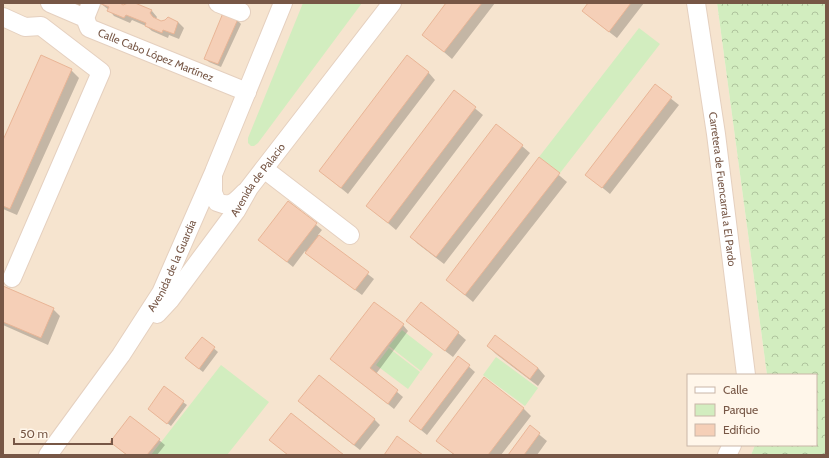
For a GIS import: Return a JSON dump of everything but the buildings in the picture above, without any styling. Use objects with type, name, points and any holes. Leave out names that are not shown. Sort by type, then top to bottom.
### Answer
[{"type":"street","name":"Calle Cabo López Martínez","points":[[50,3],[88,11],[89,28],[247,92]]},
{"type":"street","points":[[218,3],[241,12]]},
{"type":"street","name":"Avenida de la Guardia","points":[[121,355],[160,292],[214,172],[283,3]]},
{"type":"street","name":"Avenida de Palacio","points":[[121,355],[170,300],[236,211],[249,188],[392,3]]},
{"type":"street","name":"Carretera de Fuencarral a El Pardo","points":[[696,3],[716,134],[746,374]]},
{"type":"street","points":[[3,17],[26,27],[41,26],[101,72],[12,278]]},
{"type":"street","points":[[264,169],[350,235]]},
{"type":"street","name":"Avenida de la Guardia","points":[[214,172],[213,193],[217,202],[225,206],[233,204],[249,188]]},
{"type":"street","points":[[48,455],[121,355]]},
{"type":"street","points":[[726,455],[731,446]]},
{"type":"shaded area","points":[[3,3],[717,3],[767,374],[687,374],[687,446],[755,446],[751,455],[3,455]]},
{"type":"green space","points":[[303,3],[362,3],[258,143],[251,146],[248,143],[248,138]]},
{"type":"green space","points":[[717,3],[826,3],[826,455],[751,455],[755,446],[817,446],[817,374],[767,374]]},
{"type":"green space","points":[[639,28],[660,44],[560,173],[539,157]]},
{"type":"green space","points":[[402,330],[433,354],[421,371],[389,346]]},
{"type":"green space","points":[[389,348],[420,372],[408,389],[376,365]]},
{"type":"green space","points":[[496,357],[538,388],[525,406],[483,375]]},
{"type":"green space","points":[[221,365],[269,402],[227,455],[151,455]]}]
